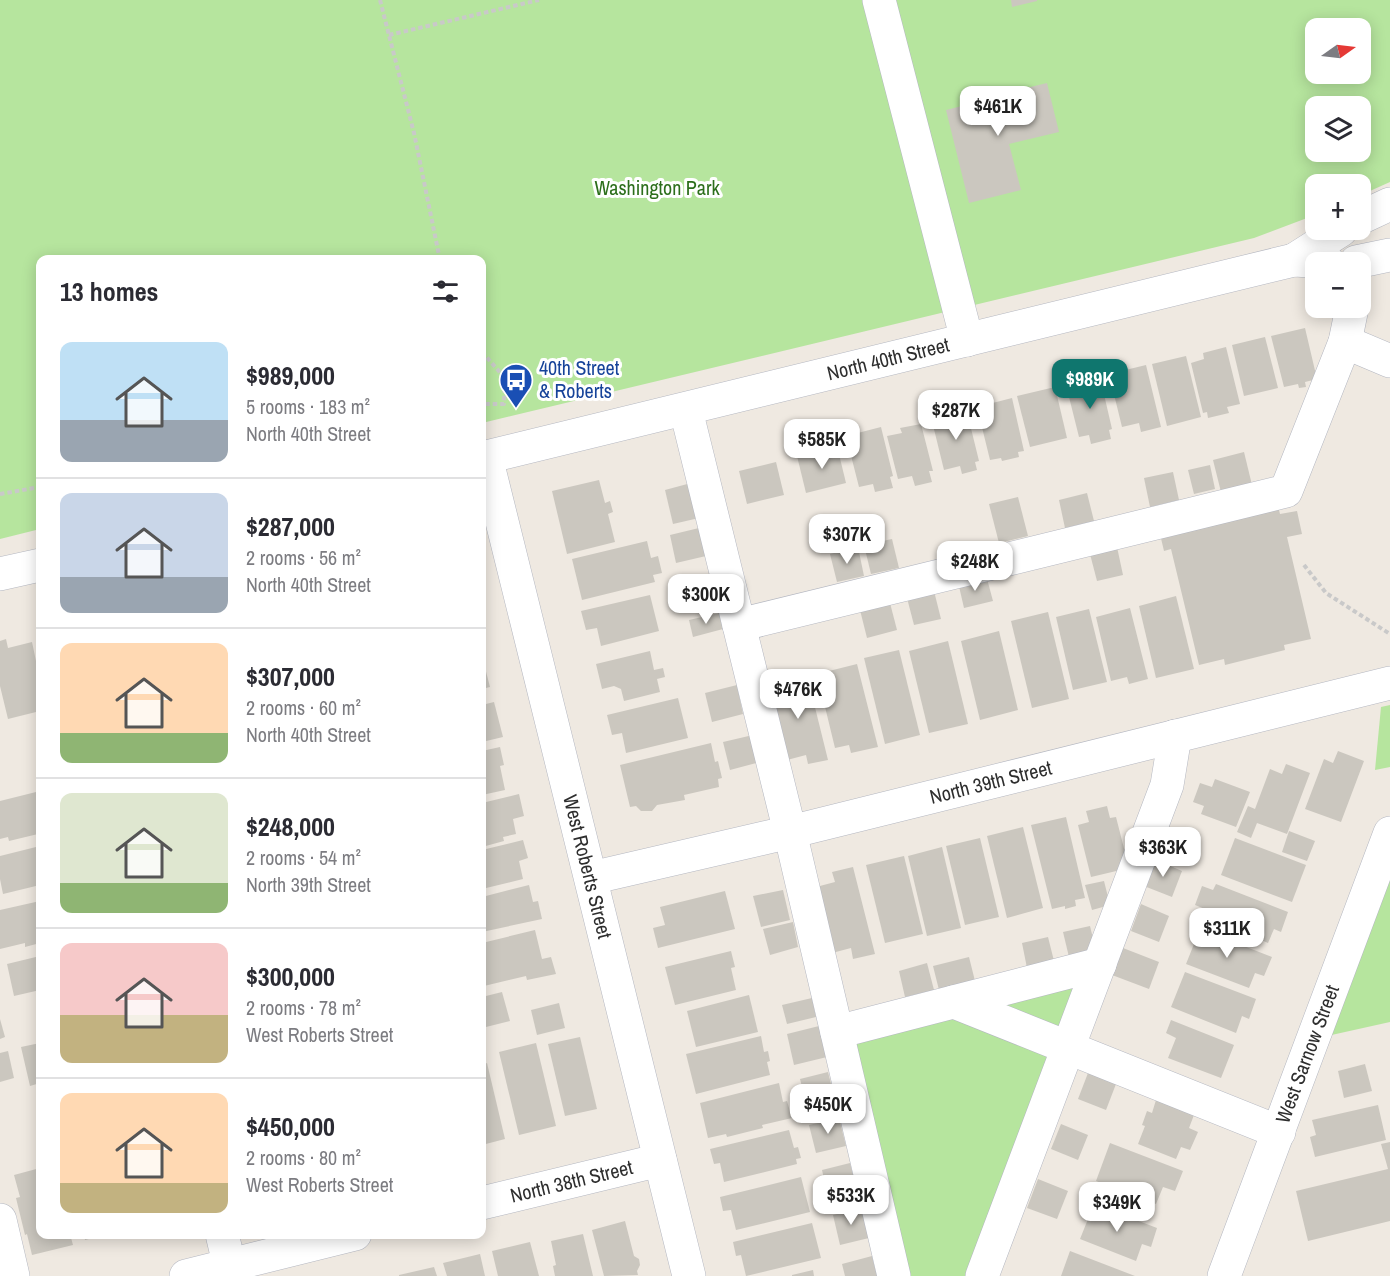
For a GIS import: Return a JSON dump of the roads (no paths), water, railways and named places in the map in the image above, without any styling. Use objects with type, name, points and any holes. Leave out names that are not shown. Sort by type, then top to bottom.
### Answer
[{"type":"street","points":[[879,0],[967,340]]},
{"type":"street","points":[[1371,213],[1390,204]]},
{"type":"street","name":"North 40th Street","points":[[1294,260],[1325,240]]},
{"type":"street","points":[[1371,259],[1390,255]]},
{"type":"street","name":"North 40th Street","points":[[486,457],[686,410],[1294,260],[1305,261]]},
{"type":"street","points":[[739,625],[1286,491],[1345,342],[1350,318]]},
{"type":"street","points":[[1345,342],[1390,361]]},
{"type":"street","points":[[686,410],[790,832],[894,1276]]},
{"type":"street","name":"West Roberts Street","points":[[486,465],[591,878],[688,1276]]},
{"type":"street","points":[[0,574],[36,566]]},
{"type":"street","name":"North 39th Street","points":[[591,878],[790,832],[1390,683]]},
{"type":"street","points":[[982,1276],[1167,784],[1175,736]]},
{"type":"street","name":"West Sarnow Street","points":[[1224,1276],[1390,833]]},
{"type":"street","points":[[837,1032],[1100,964]]},
{"type":"street","points":[[954,1002],[1279,1132]]},
{"type":"street","name":"North 38th Street","points":[[486,1202],[660,1160]]},
{"type":"street","points":[[0,1220],[13,1276]]},
{"type":"street","points":[[223,1239],[231,1271]]},
{"type":"street","points":[[186,1276],[231,1271],[338,1239]]},
{"type":"place","name":"40th Street & Roberts","points":[[516,409]]},
{"type":"park label","name":"Washington Park","points":[[657,188]]}]
